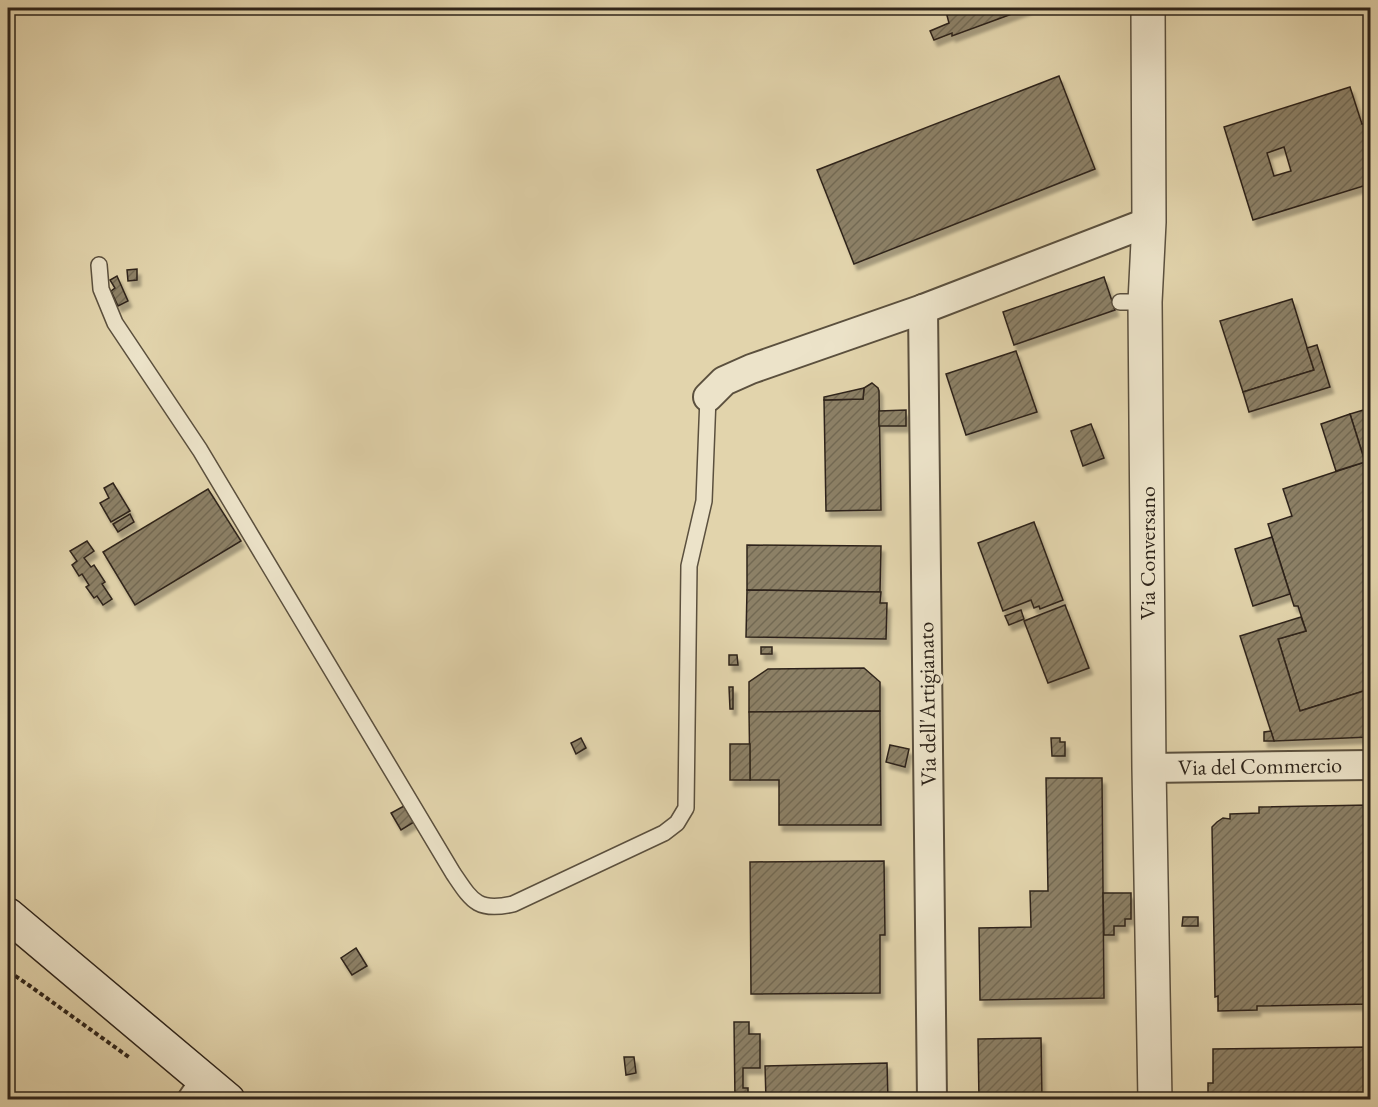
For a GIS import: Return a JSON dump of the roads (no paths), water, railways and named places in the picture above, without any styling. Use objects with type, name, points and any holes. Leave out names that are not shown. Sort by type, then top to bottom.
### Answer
[{"type":"street","name":"Via Conversano","points":[[1148,8],[1149,222],[1132,302],[1149,768],[1155,1100]]},
{"type":"street","points":[[708,397],[724,381],[750,369],[923,309],[1149,222]]},
{"type":"street","name":"Via dell'Artigianato","points":[[923,309],[932,1100]]},
{"type":"street","name":"Via del Commercio","points":[[1149,768],[1371,765]]},
{"type":"street","points":[[8,915],[208,1093]]},
{"type":"lane","points":[[99,265],[100,289],[115,324],[200,450],[453,873],[471,899],[482,905],[498,907],[513,904],[664,833],[677,823],[686,808],[689,566],[704,501],[708,397]]}]
